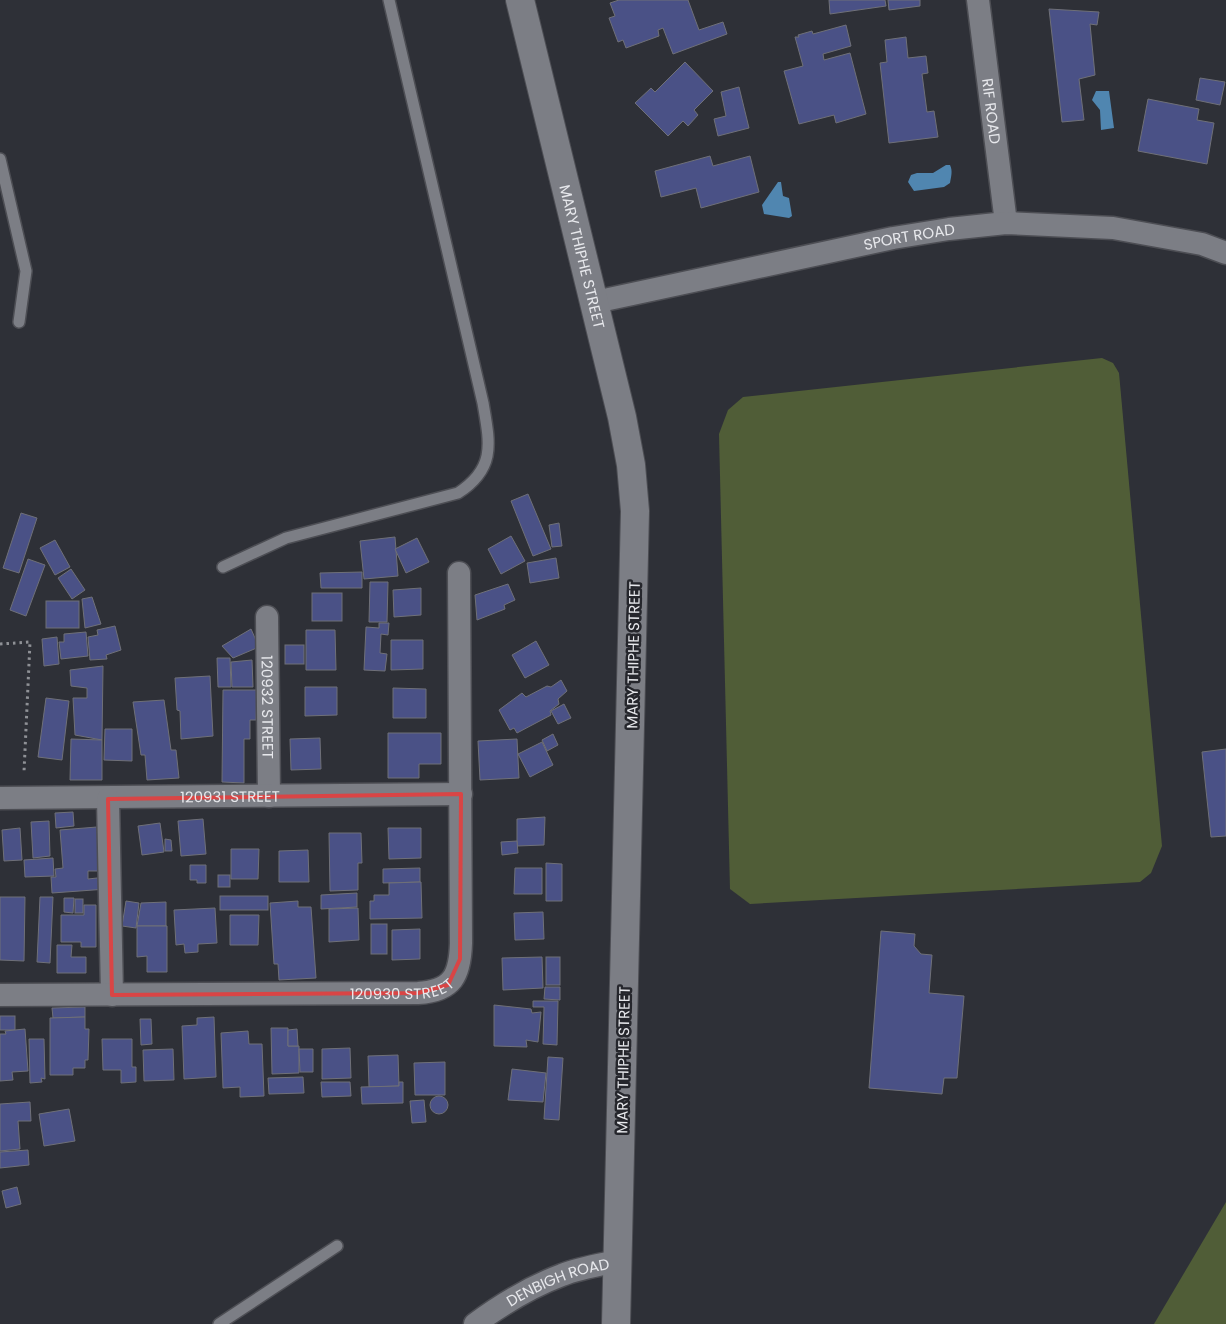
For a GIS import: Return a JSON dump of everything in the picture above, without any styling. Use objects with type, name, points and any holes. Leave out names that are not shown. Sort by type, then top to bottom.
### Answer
[{"type":"street","name":"MARY THIPHE STREET","points":[[520,0],[595,302],[631,465],[635,511],[616,1324]]},
{"type":"street","name":"RIF ROAD","points":[[978,0],[1006,223]]},
{"type":"street","name":"SPORT ROAD","points":[[595,302],[893,238],[949,229],[1006,223],[1113,228],[1202,244],[1226,254]]},
{"type":"street","name":"120930 STREET","points":[[0,995],[418,993],[435,992],[448,986],[455,976],[460,959],[459,573]]},
{"type":"street","name":"120932 STREET","points":[[268,617],[269,796]]},
{"type":"street","name":"120931 STREET","points":[[0,798],[461,794]]},
{"type":"street","points":[[108,798],[112,995]]},
{"type":"street","name":"DENBIGH ROAD","points":[[475,1324],[501,1305],[563,1274],[618,1261]]},
{"type":"lane","points":[[223,566],[286,538],[458,493],[479,477],[486,464],[489,448],[483,403],[389,0]]},
{"type":"lane","points":[[0,159],[26,271],[19,322]]},
{"type":"lane","points":[[219,1324],[337,1246]]},
{"type":"path","points":[[0,644],[30,642],[22,798]]},
{"type":"highlighted area","points":[[461,794],[460,959],[448,985],[418,993],[112,995],[108,799]]},
{"type":"green space","points":[[1102,358],[1113,363],[1119,373],[1162,846],[1151,873],[1140,882],[750,904],[730,889],[719,434],[728,410],[743,397]]},
{"type":"green space","points":[[1226,1202],[1226,1324],[1154,1324]]},
{"type":"water","points":[[1096,91],[1109,91],[1114,128],[1101,130],[1100,110],[1092,100]]},
{"type":"water","points":[[946,165],[950,165],[951,174],[950,183],[944,187],[914,191],[908,182],[911,175],[933,173]]},
{"type":"water","points":[[778,182],[781,182],[783,196],[789,198],[792,216],[789,218],[764,214],[762,205]]},
{"type":"building","points":[[619,0],[688,0],[699,30],[723,22],[727,34],[673,54],[663,28],[658,30],[659,36],[626,48],[623,40],[618,42],[609,18],[615,16],[610,3]]},
{"type":"building","points":[[829,0],[885,0],[886,6],[830,14]]},
{"type":"building","points":[[888,0],[920,0],[920,6],[889,10]]},
{"type":"building","points":[[1049,9],[1099,12],[1097,25],[1090,24],[1095,75],[1079,79],[1084,120],[1062,122]]},
{"type":"building","points":[[846,25],[851,46],[823,54],[824,60],[850,53],[866,114],[836,123],[834,115],[799,124],[784,71],[803,66],[795,37],[812,31],[813,34]]},
{"type":"building","points":[[906,37],[908,58],[926,56],[928,73],[922,74],[927,112],[934,111],[938,137],[889,143],[880,63],[887,62],[885,40]]},
{"type":"building","points":[[685,62],[713,91],[694,110],[698,115],[688,126],[683,121],[668,136],[635,103],[651,88],[655,92]]},
{"type":"building","points":[[1200,78],[1225,82],[1220,105],[1196,100]]},
{"type":"building","points":[[739,87],[749,128],[718,136],[714,119],[726,116],[721,92]]},
{"type":"building","points":[[1148,99],[1199,109],[1197,120],[1214,123],[1207,164],[1138,151]]},
{"type":"building","points":[[710,156],[713,166],[750,156],[759,192],[701,208],[696,188],[661,197],[655,171]]},
{"type":"building","points":[[528,494],[551,549],[533,556],[511,501]]},
{"type":"building","points":[[21,513],[37,518],[19,573],[3,568]]},
{"type":"building","points":[[559,523],[562,546],[552,547],[549,525]]},
{"type":"building","points":[[511,536],[525,561],[501,574],[488,549]]},
{"type":"building","points":[[395,537],[398,576],[364,579],[360,541]]},
{"type":"building","points":[[417,538],[429,562],[406,573],[395,549]]},
{"type":"building","points":[[55,540],[70,567],[55,575],[40,548]]},
{"type":"building","points":[[556,558],[559,578],[530,583],[527,563]]},
{"type":"building","points":[[28,559],[45,565],[26,616],[10,610]]},
{"type":"building","points":[[71,569],[85,590],[72,599],[58,578]]},
{"type":"building","points":[[362,572],[362,588],[321,588],[320,573]]},
{"type":"building","points":[[370,582],[388,582],[387,622],[369,622]]},
{"type":"building","points":[[508,584],[515,600],[504,605],[505,609],[477,620],[475,595]]},
{"type":"building","points":[[421,588],[421,615],[394,617],[393,590]]},
{"type":"building","points":[[312,593],[342,593],[342,621],[312,621]]},
{"type":"building","points":[[92,597],[101,624],[85,628],[82,599]]},
{"type":"building","points":[[46,601],[79,601],[79,628],[46,628]]},
{"type":"building","points":[[379,623],[389,623],[388,635],[381,634],[380,653],[387,654],[385,671],[364,670],[366,627],[379,628]]},
{"type":"building","points":[[115,626],[121,650],[106,655],[107,659],[90,660],[88,637],[98,635],[97,630]]},
{"type":"building","points":[[251,629],[259,647],[233,658],[222,646]]},
{"type":"building","points":[[306,630],[335,630],[336,670],[306,670]]},
{"type":"building","points":[[86,632],[88,656],[61,659],[59,642],[64,642],[64,634]]},
{"type":"building","points":[[57,637],[59,664],[44,666],[42,639]]},
{"type":"building","points":[[391,640],[423,640],[423,669],[391,670]]},
{"type":"building","points":[[536,641],[549,665],[525,678],[512,655]]},
{"type":"building","points":[[285,645],[304,645],[304,664],[285,664]]},
{"type":"building","points":[[217,658],[230,658],[231,687],[218,687]]},
{"type":"building","points":[[252,660],[253,687],[232,687],[231,662]]},
{"type":"building","points":[[103,666],[102,740],[75,735],[73,698],[87,698],[87,688],[71,686],[70,670]]},
{"type":"building","points":[[210,676],[213,736],[181,739],[180,711],[177,710],[175,678]]},
{"type":"building","points":[[561,680],[567,691],[558,699],[559,704],[550,711],[551,715],[517,733],[514,728],[510,730],[499,710],[522,693],[526,697],[547,686],[551,687]]},
{"type":"building","points":[[305,687],[337,687],[337,715],[305,716]]},
{"type":"building","points":[[393,688],[426,689],[426,718],[393,718]]},
{"type":"building","points":[[223,690],[257,690],[256,720],[250,720],[250,739],[244,739],[244,783],[222,782]]},
{"type":"building","points":[[46,698],[69,701],[62,760],[38,757]]},
{"type":"building","points":[[164,700],[171,750],[176,750],[179,778],[147,780],[145,755],[141,755],[133,702]]},
{"type":"building","points":[[564,704],[571,718],[558,724],[551,711]]},
{"type":"building","points":[[105,729],[132,729],[132,761],[104,760]]},
{"type":"building","points":[[388,733],[441,733],[441,764],[419,764],[419,778],[388,778]]},
{"type":"building","points":[[553,734],[558,745],[547,751],[542,740]]},
{"type":"building","points":[[320,738],[321,769],[291,770],[290,739]]},
{"type":"building","points":[[71,739],[102,740],[102,780],[70,780]]},
{"type":"building","points":[[517,739],[519,778],[480,780],[478,741]]},
{"type":"building","points":[[542,742],[553,765],[530,777],[518,754]]},
{"type":"building","points":[[1226,749],[1226,836],[1211,837],[1202,752]]},
{"type":"building","points":[[73,812],[74,826],[56,828],[55,813]]},
{"type":"building","points":[[545,817],[544,845],[517,846],[517,819]]},
{"type":"building","points":[[203,819],[206,854],[181,856],[178,821]]},
{"type":"building","points":[[49,821],[50,856],[33,858],[31,822]]},
{"type":"building","points":[[160,823],[164,852],[142,855],[138,826]]},
{"type":"building","points":[[97,827],[100,871],[88,871],[88,879],[106,877],[107,889],[52,893],[51,877],[56,877],[55,869],[63,868],[60,830]]},
{"type":"building","points":[[20,828],[22,860],[4,861],[2,830]]},
{"type":"building","points":[[388,828],[421,828],[421,858],[389,859]]},
{"type":"building","points":[[329,833],[361,833],[362,863],[358,863],[358,890],[330,891]]},
{"type":"building","points":[[165,839],[171,840],[172,851],[165,851]]},
{"type":"building","points":[[517,841],[518,853],[502,855],[501,842]]},
{"type":"building","points":[[231,849],[259,849],[258,879],[231,879]]},
{"type":"building","points":[[308,850],[309,882],[279,882],[279,851]]},
{"type":"building","points":[[53,858],[54,876],[25,877],[24,860]]},
{"type":"building","points":[[546,863],[562,864],[562,901],[546,901]]},
{"type":"building","points":[[190,865],[206,865],[206,883],[197,883],[197,880],[190,880]]},
{"type":"building","points":[[420,868],[420,882],[383,883],[383,869]]},
{"type":"building","points":[[515,868],[542,868],[542,894],[514,894]]},
{"type":"building","points":[[218,875],[230,875],[230,887],[218,887]]},
{"type":"building","points":[[421,882],[422,918],[370,919],[370,901],[374,901],[374,895],[389,895],[389,883]]},
{"type":"building","points":[[357,893],[357,907],[321,909],[321,895]]},
{"type":"building","points":[[220,896],[268,896],[268,910],[220,910]]},
{"type":"building","points":[[0,897],[25,897],[24,961],[0,960]]},
{"type":"building","points":[[40,897],[53,897],[50,963],[37,962]]},
{"type":"building","points":[[64,898],[74,898],[73,913],[64,912]]},
{"type":"building","points":[[75,899],[83,899],[83,913],[75,913]]},
{"type":"building","points":[[126,901],[139,903],[136,928],[122,926]]},
{"type":"building","points":[[298,901],[298,907],[311,907],[316,978],[279,980],[278,964],[274,964],[270,903]]},
{"type":"building","points":[[166,902],[166,926],[137,926],[141,903]]},
{"type":"building","points":[[84,905],[96,905],[96,947],[81,947],[81,942],[61,942],[61,915],[84,915]]},
{"type":"building","points":[[215,908],[217,943],[198,944],[198,952],[185,953],[184,944],[176,945],[174,910]]},
{"type":"building","points":[[358,908],[359,940],[329,942],[329,909]]},
{"type":"building","points":[[543,912],[544,939],[515,940],[514,913]]},
{"type":"building","points":[[230,915],[259,915],[258,945],[230,945]]},
{"type":"building","points":[[371,924],[387,924],[387,954],[371,954]]},
{"type":"building","points":[[137,926],[167,926],[167,972],[147,972],[147,956],[137,957]]},
{"type":"building","points":[[420,929],[420,959],[392,960],[392,930]]},
{"type":"building","points":[[881,931],[915,934],[914,946],[921,954],[932,955],[929,993],[964,996],[957,1078],[944,1078],[942,1094],[869,1088]]},
{"type":"building","points":[[57,945],[72,945],[71,957],[86,957],[86,973],[57,973]]},
{"type":"building","points":[[542,957],[543,988],[503,990],[502,958]]},
{"type":"building","points":[[546,957],[560,957],[560,985],[546,985]]},
{"type":"building","points":[[545,987],[560,987],[560,1000],[544,999]]},
{"type":"building","points":[[533,1001],[558,1001],[557,1045],[543,1044],[544,1007],[533,1007]]},
{"type":"building","points":[[494,1005],[531,1009],[532,1013],[541,1012],[538,1042],[526,1040],[527,1047],[494,1046]]},
{"type":"building","points":[[85,1007],[85,1017],[53,1018],[52,1008]]},
{"type":"building","points":[[0,1016],[15,1016],[15,1030],[0,1030]]},
{"type":"building","points":[[85,1017],[85,1029],[89,1029],[88,1060],[85,1060],[85,1068],[73,1068],[73,1075],[50,1075],[50,1018]]},
{"type":"building","points":[[214,1017],[216,1077],[184,1079],[182,1026],[197,1025],[197,1018]]},
{"type":"building","points":[[140,1019],[151,1019],[152,1044],[141,1045]]},
{"type":"building","points":[[271,1028],[288,1028],[288,1046],[299,1046],[299,1073],[272,1074]]},
{"type":"building","points":[[25,1029],[28,1071],[12,1072],[13,1080],[0,1081],[0,1034],[6,1034],[5,1031]]},
{"type":"building","points":[[297,1029],[298,1046],[288,1046],[288,1030]]},
{"type":"building","points":[[248,1031],[249,1044],[262,1044],[264,1096],[240,1097],[240,1087],[223,1088],[221,1033]]},
{"type":"building","points":[[29,1039],[44,1039],[45,1079],[41,1078],[42,1082],[30,1083]]},
{"type":"building","points":[[102,1039],[132,1039],[132,1067],[136,1067],[136,1082],[121,1083],[121,1070],[103,1070]]},
{"type":"building","points":[[350,1048],[351,1078],[322,1079],[322,1049]]},
{"type":"building","points":[[173,1049],[174,1080],[144,1081],[143,1050]]},
{"type":"building","points":[[299,1049],[313,1049],[313,1072],[300,1072]]},
{"type":"building","points":[[398,1055],[399,1086],[369,1087],[368,1056]]},
{"type":"building","points":[[548,1057],[563,1058],[559,1120],[544,1119]]},
{"type":"building","points":[[445,1062],[445,1095],[415,1095],[414,1063]]},
{"type":"building","points":[[512,1069],[546,1073],[543,1102],[508,1100]]},
{"type":"building","points":[[303,1077],[304,1093],[269,1094],[268,1078]]},
{"type":"building","points":[[321,1082],[350,1082],[351,1096],[322,1097]]},
{"type":"building","points":[[399,1082],[403,1082],[403,1103],[362,1104],[361,1087],[399,1086]]},
{"type":"building","points":[[439,1096],[445,1099],[448,1105],[445,1111],[439,1114],[433,1111],[430,1105],[433,1099]]},
{"type":"building","points":[[424,1100],[426,1122],[412,1123],[410,1101]]},
{"type":"building","points":[[30,1102],[31,1121],[18,1121],[20,1149],[0,1151],[0,1104]]},
{"type":"building","points":[[69,1109],[75,1141],[44,1146],[39,1114]]},
{"type":"building","points":[[28,1150],[29,1165],[0,1168],[0,1152]]},
{"type":"building","points":[[17,1187],[21,1204],[6,1208],[2,1191]]}]
